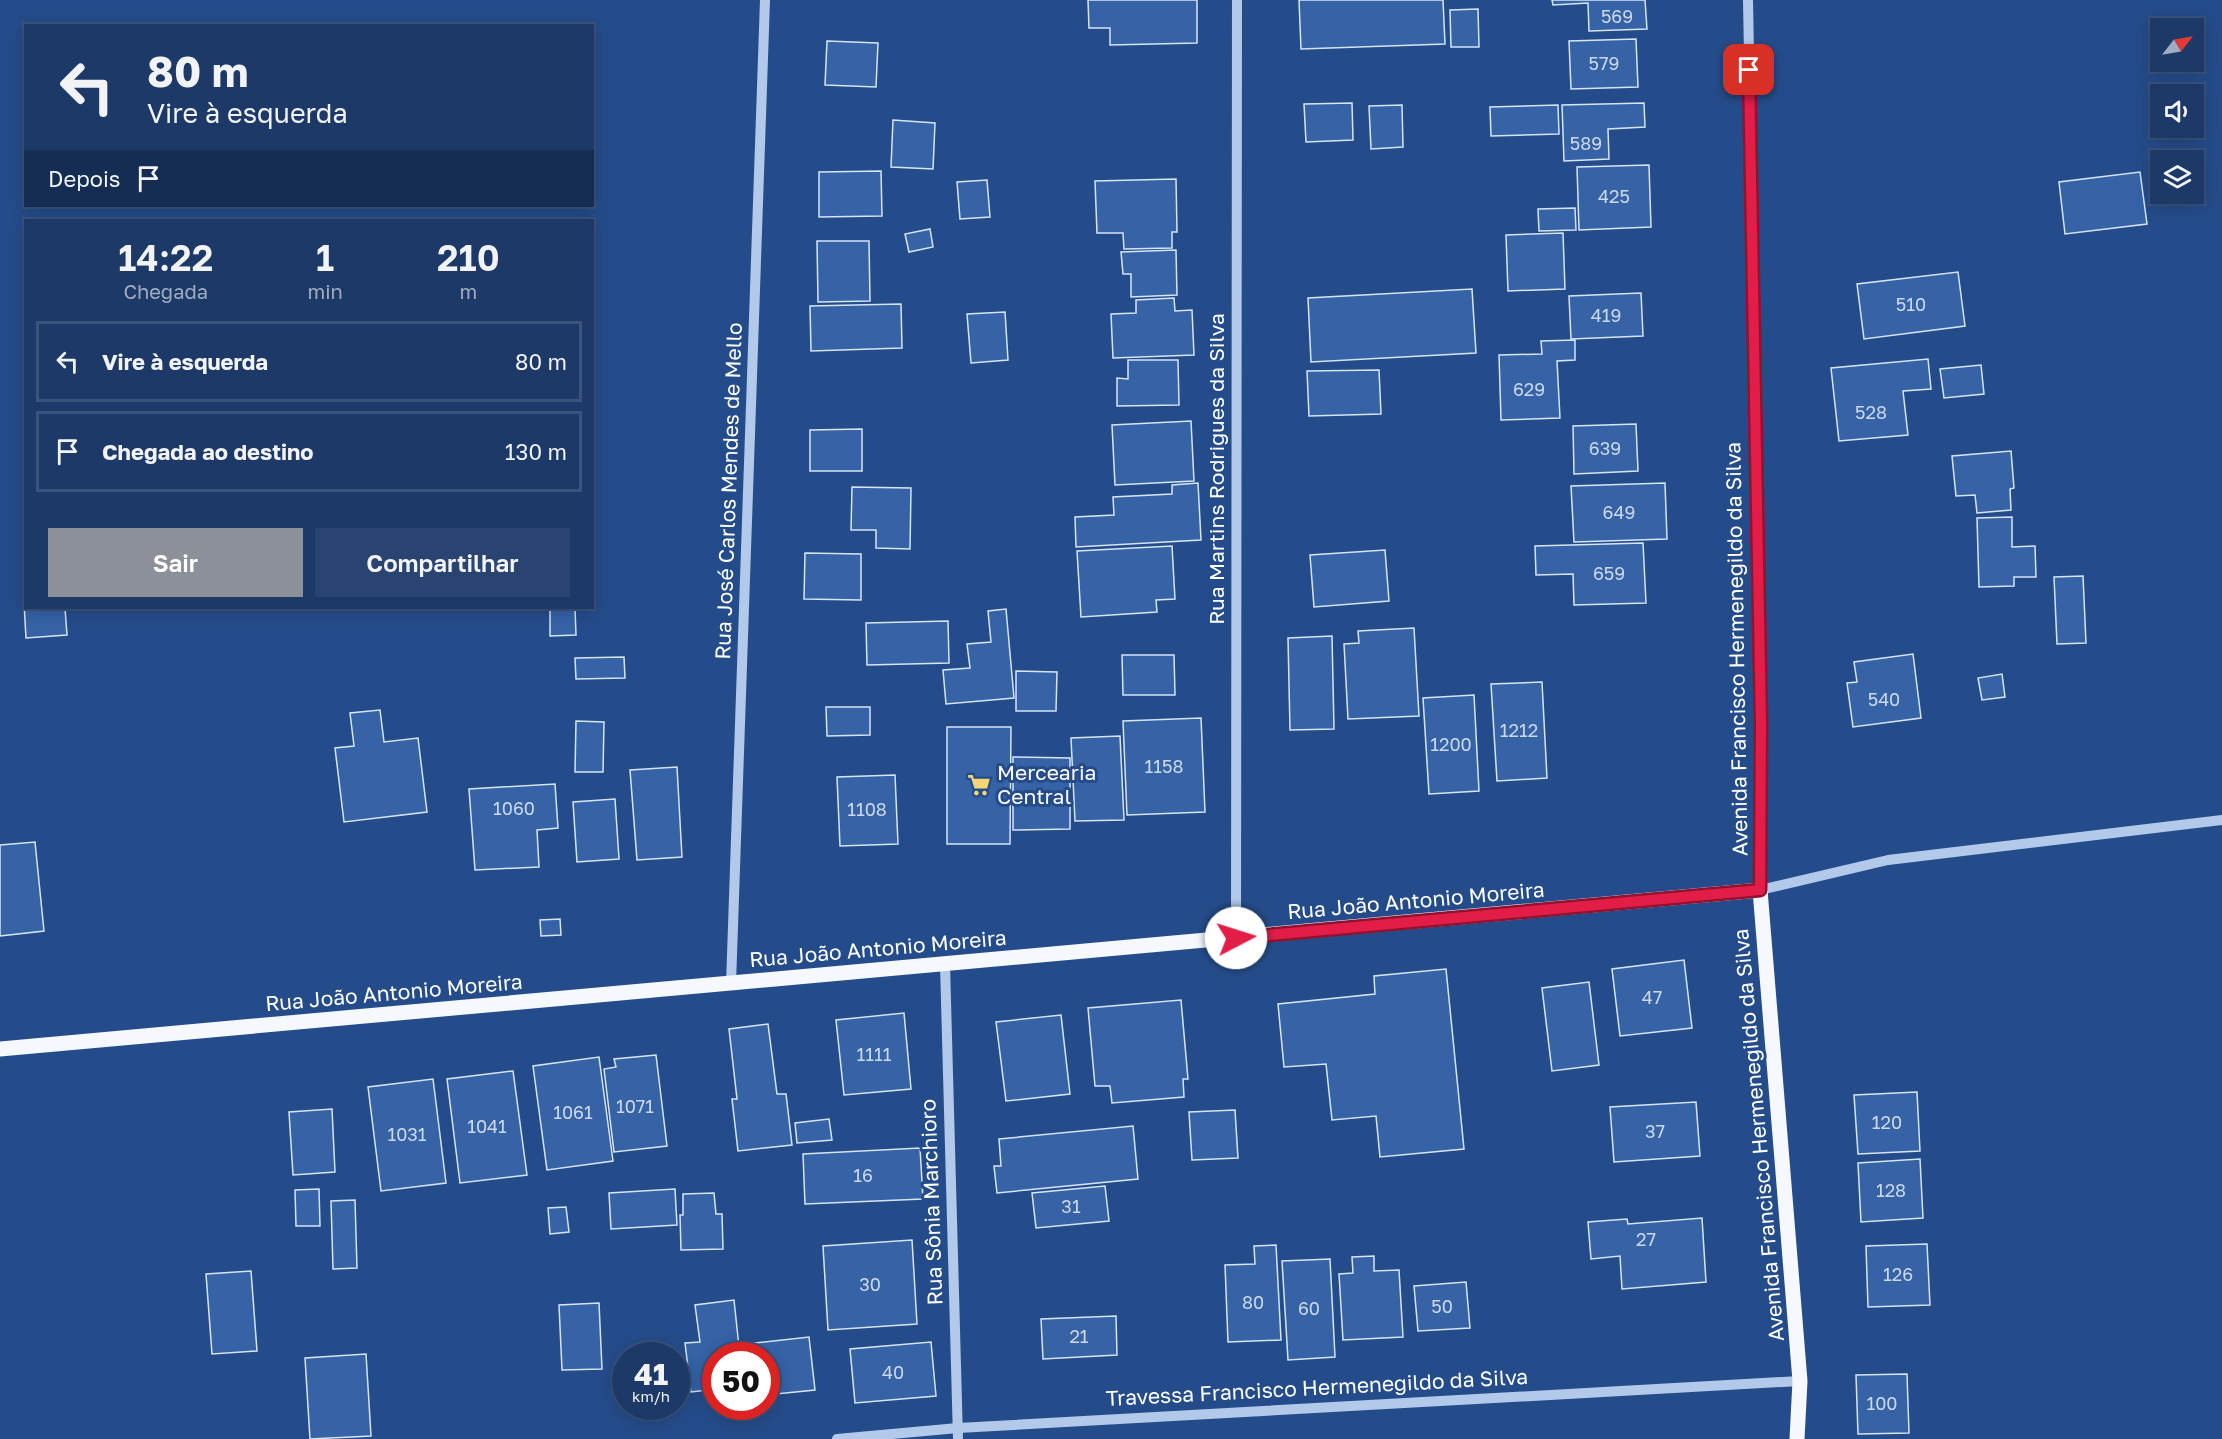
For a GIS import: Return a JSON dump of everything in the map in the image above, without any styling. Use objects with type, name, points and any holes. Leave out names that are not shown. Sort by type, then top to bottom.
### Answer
[{"type":"main road","name":"Rua João Antonio Moreira","points":[[0,1049],[1760,890]]},
{"type":"main road","name":"Avenida Francisco Hermenegildo da Silva","points":[[1760,890],[1800,1381],[1797,1439]]},
{"type":"street","name":"Rua José Carlos Mendes de Mello","points":[[731,984],[765,0]]},
{"type":"street","name":"Rua Martins Rodrigues da Silva","points":[[1236,938],[1237,0]]},
{"type":"street","name":"Avenida Francisco Hermenegildo da Silva","points":[[1748,0],[1761,712],[1760,890]]},
{"type":"street","points":[[1760,890],[1888,860],[2222,820]]},
{"type":"street","name":"Rua Sônia Marchioro","points":[[945,964],[958,1433]]},
{"type":"street","name":"Travessa Francisco Hermenegildo da Silva","points":[[837,1439],[1800,1381]]},
{"type":"building","points":[[1088,0],[1197,0],[1197,43],[1110,45],[1110,28],[1089,28]]},
{"type":"building","points":[[1299,0],[1443,0],[1445,44],[1301,49]]},
{"type":"building","points":[[1552,0],[1645,0],[1647,29],[1589,31],[1588,3],[1553,5]]},
{"type":"building","points":[[1478,9],[1479,47],[1451,47],[1450,10]]},
{"type":"building","points":[[1636,39],[1638,87],[1571,89],[1569,41]]},
{"type":"building","points":[[827,41],[878,43],[876,87],[825,85]]},
{"type":"building","points":[[1352,103],[1353,140],[1306,142],[1304,104]]},
{"type":"building","points":[[1644,103],[1645,127],[1608,129],[1609,159],[1564,161],[1562,105]]},
{"type":"building","points":[[1402,105],[1403,147],[1371,149],[1369,106]]},
{"type":"building","points":[[1558,105],[1559,134],[1491,136],[1490,107]]},
{"type":"building","points":[[893,120],[935,123],[933,169],[891,167]]},
{"type":"building","points":[[1649,165],[1651,227],[1579,230],[1577,167]]},
{"type":"building","points":[[881,171],[882,216],[819,217],[819,172]]},
{"type":"building","points":[[2140,172],[2147,224],[2065,234],[2059,182]]},
{"type":"building","points":[[1176,179],[1177,232],[1172,232],[1172,248],[1124,249],[1123,233],[1097,233],[1095,181]]},
{"type":"building","points":[[987,180],[990,217],[960,219],[957,182]]},
{"type":"building","points":[[1575,208],[1576,230],[1539,231],[1538,209]]},
{"type":"building","points":[[930,229],[933,247],[909,252],[905,234]]},
{"type":"building","points":[[1563,233],[1565,289],[1508,291],[1506,235]]},
{"type":"building","points":[[817,241],[869,241],[870,301],[818,302]]},
{"type":"building","points":[[1176,250],[1177,295],[1131,297],[1131,274],[1123,274],[1121,252]]},
{"type":"building","points":[[1958,272],[1965,326],[1864,339],[1857,284]]},
{"type":"building","points":[[1472,289],[1476,353],[1311,362],[1308,298]]},
{"type":"building","points":[[1641,293],[1643,336],[1571,339],[1569,296]]},
{"type":"building","points":[[1174,298],[1175,311],[1192,310],[1194,355],[1113,358],[1111,314],[1136,313],[1136,300]]},
{"type":"building","points":[[901,304],[902,348],[811,351],[810,306]]},
{"type":"building","points":[[1005,312],[1008,360],[971,363],[967,314]]},
{"type":"building","points":[[1575,340],[1575,360],[1557,361],[1560,418],[1501,420],[1499,355],[1542,354],[1541,341]]},
{"type":"building","points":[[1928,359],[1931,389],[1903,391],[1908,435],[1839,441],[1831,368]]},
{"type":"building","points":[[1128,360],[1178,360],[1179,405],[1117,406],[1117,378],[1128,379]]},
{"type":"building","points":[[1981,365],[1984,394],[1944,398],[1940,369]]},
{"type":"building","points":[[1379,370],[1381,414],[1309,416],[1307,371]]},
{"type":"building","points":[[1191,421],[1194,481],[1115,485],[1112,425]]},
{"type":"building","points":[[1636,424],[1638,471],[1574,474],[1573,426]]},
{"type":"building","points":[[862,429],[862,471],[810,471],[810,430]]},
{"type":"building","points":[[2011,451],[2014,488],[2010,489],[2011,510],[1977,513],[1975,495],[1956,496],[1952,456]]},
{"type":"building","points":[[1198,483],[1201,540],[1076,547],[1075,517],[1114,515],[1113,497],[1172,494],[1172,485]]},
{"type":"building","points":[[1665,483],[1667,539],[1574,542],[1571,486]]},
{"type":"building","points":[[852,487],[911,488],[910,549],[876,548],[876,530],[851,530]]},
{"type":"building","points":[[2012,517],[2012,547],[2035,546],[2036,577],[2014,577],[2014,586],[1979,587],[1977,518]]},
{"type":"building","points":[[1643,543],[1646,603],[1574,605],[1573,574],[1536,575],[1535,546]]},
{"type":"building","points":[[1172,546],[1175,599],[1156,600],[1157,612],[1081,617],[1077,551]]},
{"type":"building","points":[[1385,550],[1389,601],[1314,607],[1310,555]]},
{"type":"building","points":[[805,553],[861,554],[861,600],[804,599]]},
{"type":"building","points":[[2083,576],[2086,643],[2057,644],[2054,577]]},
{"type":"building","points":[[24,609],[65,609],[67,635],[26,638]]},
{"type":"building","points":[[550,609],[575,609],[576,635],[550,636]]},
{"type":"building","points":[[1006,609],[1014,698],[946,704],[943,670],[970,668],[967,644],[991,642],[988,611]]},
{"type":"building","points":[[948,621],[949,663],[867,665],[866,623]]},
{"type":"building","points":[[1414,628],[1419,716],[1348,719],[1344,644],[1359,643],[1358,631]]},
{"type":"building","points":[[1332,636],[1334,729],[1290,730],[1288,638]]},
{"type":"building","points":[[1913,654],[1921,718],[1853,727],[1847,683],[1857,682],[1854,662]]},
{"type":"building","points":[[1122,655],[1174,655],[1175,695],[1123,695]]},
{"type":"building","points":[[624,657],[625,678],[576,679],[575,658]]},
{"type":"building","points":[[1016,671],[1057,672],[1056,711],[1016,711]]},
{"type":"building","points":[[2002,674],[2005,697],[1982,700],[1978,678]]},
{"type":"building","points":[[1542,682],[1547,778],[1497,781],[1491,684]]},
{"type":"building","points":[[1474,695],[1479,791],[1429,794],[1423,698]]},
{"type":"building","points":[[826,707],[870,707],[870,735],[827,736]]},
{"type":"building","points":[[380,710],[384,742],[418,738],[427,812],[344,822],[335,748],[354,746],[350,713]]},
{"type":"building","points":[[1201,718],[1205,812],[1127,815],[1123,721]]},
{"type":"building","points":[[576,721],[604,722],[603,772],[575,772]]},
{"type":"building","name":"Mercearia Central","points":[[947,727],[1011,727],[1010,844],[947,844]]},
{"type":"building","points":[[1120,736],[1124,820],[1075,821],[1071,738]]},
{"type":"building","points":[[1013,757],[1070,758],[1070,829],[1013,830]]},
{"type":"building","points":[[677,767],[682,857],[637,860],[630,770]]},
{"type":"building","points":[[895,775],[898,844],[840,846],[837,777]]},
{"type":"building","points":[[555,784],[558,828],[537,830],[539,867],[475,870],[469,789]]},
{"type":"building","points":[[615,799],[619,859],[577,862],[573,802]]},
{"type":"building","points":[[35,842],[44,931],[0,936],[0,845]]},
{"type":"building","points":[[560,919],[561,935],[541,936],[540,920]]},
{"type":"building","points":[[1684,960],[1692,1028],[1620,1036],[1612,969]]},
{"type":"building","points":[[1446,969],[1464,1149],[1380,1157],[1376,1116],[1332,1120],[1326,1064],[1284,1067],[1278,1004],[1375,994],[1374,976]]},
{"type":"building","points":[[1589,982],[1599,1065],[1552,1071],[1542,988]]},
{"type":"building","points":[[1181,1000],[1188,1079],[1183,1079],[1184,1097],[1112,1103],[1110,1086],[1095,1086],[1088,1008]]},
{"type":"building","points":[[904,1013],[911,1089],[844,1095],[836,1020]]},
{"type":"building","points":[[1061,1015],[1070,1094],[1006,1101],[996,1022]]},
{"type":"building","points":[[768,1024],[777,1094],[786,1094],[792,1145],[738,1151],[732,1099],[737,1099],[729,1029]]},
{"type":"building","points":[[656,1055],[667,1146],[614,1152],[604,1069],[616,1067],[614,1059]]},
{"type":"building","points":[[599,1057],[613,1161],[547,1170],[533,1066]]},
{"type":"building","points":[[513,1071],[527,1175],[460,1183],[447,1079]]},
{"type":"building","points":[[433,1079],[446,1183],[381,1191],[368,1087]]},
{"type":"building","points":[[1917,1092],[1920,1151],[1858,1154],[1854,1095]]},
{"type":"building","points":[[1696,1102],[1700,1156],[1614,1162],[1610,1107]]},
{"type":"building","points":[[332,1109],[335,1172],[293,1175],[289,1112]]},
{"type":"building","points":[[1235,1110],[1238,1158],[1192,1160],[1189,1112]]},
{"type":"building","points":[[829,1119],[832,1140],[797,1143],[795,1123]]},
{"type":"building","points":[[1133,1126],[1138,1179],[997,1193],[994,1166],[1001,1166],[999,1139]]},
{"type":"building","points":[[920,1148],[923,1199],[805,1204],[803,1154]]},
{"type":"building","points":[[1920,1159],[1923,1218],[1861,1222],[1858,1163]]},
{"type":"building","points":[[1105,1186],[1109,1221],[1036,1228],[1032,1193]]},
{"type":"building","points":[[319,1189],[320,1226],[296,1226],[295,1190]]},
{"type":"building","points":[[675,1189],[677,1225],[611,1229],[609,1193]]},
{"type":"building","points":[[714,1193],[716,1214],[722,1214],[723,1249],[681,1250],[680,1215],[683,1215],[683,1194]]},
{"type":"building","points":[[355,1200],[357,1268],[333,1269],[331,1201]]},
{"type":"building","points":[[566,1207],[569,1232],[550,1234],[548,1208]]},
{"type":"building","points":[[1702,1218],[1706,1282],[1622,1289],[1620,1256],[1591,1259],[1588,1222],[1627,1219],[1628,1224]]},
{"type":"building","points":[[912,1240],[917,1324],[828,1330],[823,1246]]},
{"type":"building","points":[[1927,1244],[1930,1305],[1868,1307],[1866,1246]]},
{"type":"building","points":[[1276,1245],[1281,1340],[1228,1342],[1225,1265],[1255,1264],[1254,1246]]},
{"type":"building","points":[[1374,1256],[1374,1271],[1399,1270],[1403,1337],[1343,1340],[1339,1274],[1353,1273],[1352,1257]]},
{"type":"building","points":[[1330,1259],[1335,1357],[1288,1360],[1282,1261]]},
{"type":"building","points":[[251,1271],[257,1351],[212,1354],[206,1274]]},
{"type":"building","points":[[1466,1282],[1470,1328],[1418,1331],[1414,1286]]},
{"type":"building","points":[[734,1300],[738,1342],[702,1342],[702,1391],[691,1392],[690,1343],[700,1342],[695,1305]]},
{"type":"building","points":[[599,1303],[602,1369],[562,1370],[559,1305]]},
{"type":"building","points":[[1116,1316],[1117,1355],[1043,1359],[1041,1319]]},
{"type":"building","points":[[809,1337],[815,1390],[780,1394],[780,1342],[764,1342]]},
{"type":"building","points":[[931,1342],[936,1396],[855,1403],[850,1349]]},
{"type":"building","points":[[366,1354],[371,1436],[310,1439],[305,1358]]},
{"type":"building","points":[[1907,1374],[1909,1433],[1858,1434],[1856,1375]]},
{"type":"place","name":"Mercearia Central","points":[[979,785]]},
{"type":"route","points":[[1236,938],[1760,890],[1761,724],[1749,70]]}]
